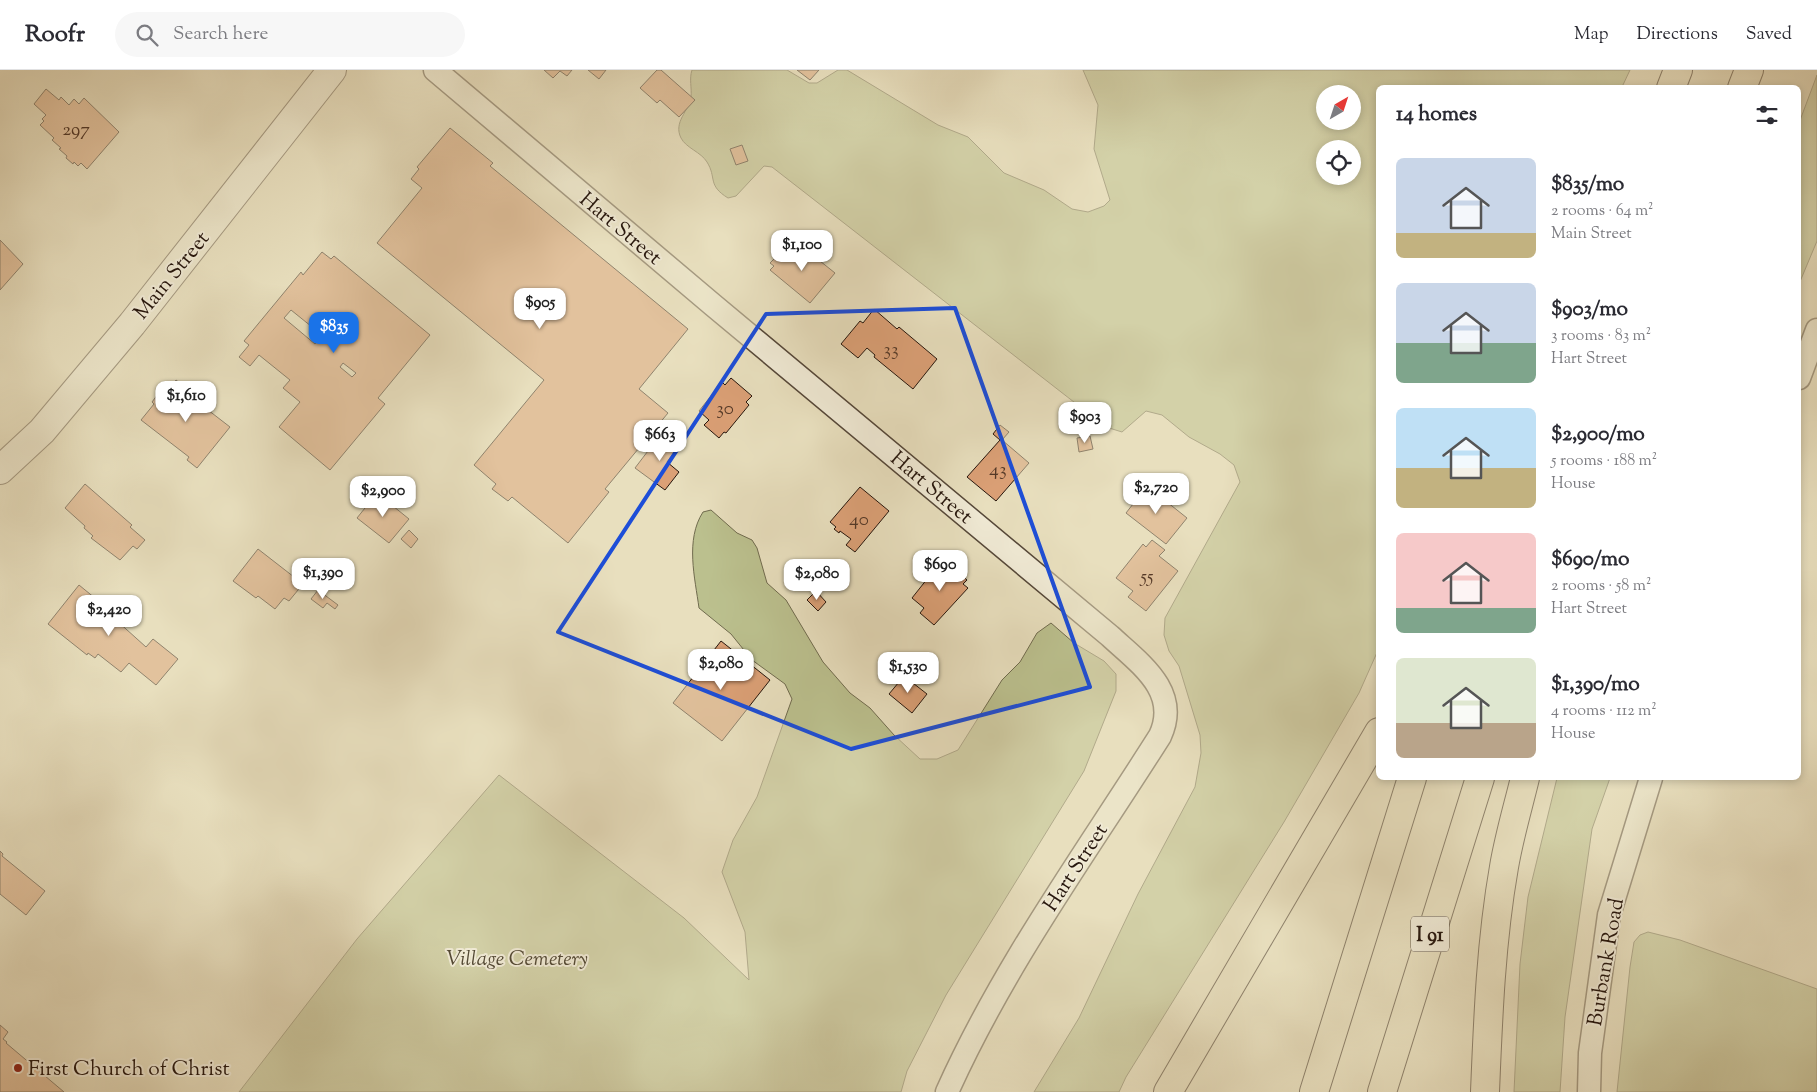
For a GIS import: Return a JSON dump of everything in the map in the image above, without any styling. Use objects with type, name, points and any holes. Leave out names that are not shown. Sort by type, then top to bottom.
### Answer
[{"type":"highway","points":[[1672,85],[1678,70]]},
{"type":"highway","points":[[1743,85],[1750,70]]},
{"type":"highway","points":[[1168,1092],[1376,737]]},
{"type":"highway","points":[[1314,1092],[1411,780]]},
{"type":"highway","name":"I 91","points":[[1382,1092],[1479,780]]},
{"type":"highway","points":[[1485,1092],[1487,1028],[1497,908],[1504,865],[1525,780]]},
{"type":"street","name":"Main Street","points":[[0,470],[42,431],[126,332],[260,164],[332,70]]},
{"type":"street","name":"Hart Street","points":[[435,70],[1110,636],[1148,672],[1164,697],[1166,716],[1160,736],[1033,931],[1000,989],[947,1092]]},
{"type":"street","points":[[1801,373],[1817,330]]},
{"type":"street","name":"Burbank Road","points":[[1589,1092],[1590,1053],[1610,915],[1650,780]]},
{"type":"highlighted area","points":[[955,308],[1090,687],[851,749],[558,632],[766,314]]},
{"type":"green space","points":[[692,70],[787,70],[809,83],[817,83],[838,70],[847,70],[938,125],[968,137],[1004,173],[1044,190],[1072,209],[1088,212],[1104,206],[1110,200],[1094,149],[1098,105],[1083,70],[1630,70],[1623,85],[1376,85],[1376,655],[1359,693],[1284,822],[1126,1077],[1119,1092],[1034,1092],[1079,1018],[1138,894],[1195,787],[1201,753],[1200,735],[1179,666],[1169,651],[1164,635],[1165,618],[1240,482],[1234,465],[1220,454],[1189,437],[1162,415],[1146,411],[1122,432],[1106,427],[772,167],[764,166],[736,196],[728,198],[717,189],[707,162],[681,138],[679,132],[680,122],[691,97]]},
{"type":"green space","points":[[1817,75],[1817,241],[1801,279],[1801,118]]},
{"type":"green space","name":"Village Cemetery","points":[[711,510],[737,533],[752,540],[757,548],[767,583],[786,600],[823,662],[850,693],[870,708],[894,735],[920,759],[937,759],[958,750],[1002,680],[1020,662],[1037,633],[1051,623],[1074,643],[1104,661],[1116,674],[1116,691],[1084,771],[946,995],[907,1071],[901,1092],[239,1092],[357,939],[499,775],[684,918],[749,980],[745,932],[722,872],[733,840],[757,797],[792,699],[785,684],[752,660],[731,634],[699,608],[693,559],[694,535],[697,523],[703,512]]},
{"type":"green space","points":[[1557,780],[1609,780],[1592,829],[1565,1017],[1560,1092],[1514,1092],[1520,964],[1528,897]]},
{"type":"green space","points":[[1648,932],[1680,940],[1817,989],[1817,1092],[1617,1092],[1634,942],[1640,935]]},
{"type":"building","points":[[544,70],[572,70],[567,76],[560,71],[553,78]]},
{"type":"building","points":[[588,70],[606,70],[599,79]]},
{"type":"building","points":[[657,70],[661,70],[695,100],[679,117],[660,100],[657,103],[640,88]]},
{"type":"building","points":[[797,70],[819,70],[810,80]]},
{"type":"building","points":[[46,89],[59,100],[61,97],[69,105],[74,99],[79,104],[84,98],[119,132],[87,169],[81,163],[78,166],[66,158],[67,156],[59,149],[61,148],[52,140],[54,138],[40,125],[46,115],[34,104]]},
{"type":"building","points":[[450,128],[493,163],[490,166],[688,329],[639,389],[668,413],[605,489],[609,492],[568,543],[512,497],[508,501],[492,489],[496,484],[474,465],[544,380],[377,243],[422,188],[411,179],[419,169],[417,167]]},
{"type":"building","points":[[742,145],[748,161],[736,165],[730,149]]},
{"type":"building","points":[[0,240],[23,264],[0,290]]},
{"type":"building","points":[[795,241],[835,273],[810,303],[770,270],[774,266],[770,263],[775,258],[778,261],[791,242],[793,244]]},
{"type":"building","points":[[322,252],[331,259],[334,256],[430,335],[378,398],[385,404],[330,470],[279,427],[300,402],[283,388],[290,380],[259,355],[250,366],[239,357],[249,345],[244,341],[301,272],[303,275]],"holes":[[[291,310],[322,335],[315,344],[284,318]],[[343,363],[356,373],[352,377],[340,367]]]},
{"type":"building","points":[[874,309],[937,359],[913,389],[874,357],[875,355],[867,348],[858,358],[841,344],[860,321],[863,323]]},
{"type":"building","points":[[731,378],[752,396],[746,402],[749,405],[726,433],[724,432],[719,438],[704,425],[709,420],[699,411],[722,382],[725,385]]},
{"type":"building","points":[[176,380],[210,407],[208,410],[230,427],[197,468],[187,460],[189,457],[141,420],[154,404],[152,402],[158,394],[162,398]]},
{"type":"building","points":[[1000,425],[1009,432],[1002,440],[1029,463],[996,501],[967,477],[1000,440],[993,434]]},
{"type":"building","points":[[667,431],[677,440],[671,448],[675,451],[667,462],[679,472],[665,490],[635,468],[651,447],[653,448]]},
{"type":"building","points":[[1090,436],[1093,449],[1079,452],[1077,438]]},
{"type":"building","points":[[85,484],[132,525],[130,527],[145,540],[137,549],[133,546],[120,560],[91,538],[93,536],[84,528],[85,526],[65,508]]},
{"type":"building","points":[[1147,486],[1187,518],[1166,544],[1126,513]]},
{"type":"building","points":[[860,487],[889,511],[855,552],[846,545],[851,539],[834,529],[836,527],[830,522]]},
{"type":"building","points":[[377,493],[409,519],[389,543],[357,518]]},
{"type":"building","points":[[409,530],[418,539],[411,548],[401,539]]},
{"type":"building","points":[[1152,540],[1165,550],[1159,556],[1178,571],[1146,611],[1128,597],[1133,591],[1116,578],[1143,544],[1146,547]]},
{"type":"building","points":[[258,549],[303,584],[289,601],[284,598],[275,609],[233,581]]},
{"type":"building","points":[[939,564],[945,569],[949,564],[967,580],[963,584],[968,588],[934,625],[920,613],[924,608],[912,598]]},
{"type":"building","points":[[79,585],[118,617],[116,620],[146,647],[153,639],[178,659],[156,685],[129,663],[121,672],[98,654],[95,658],[88,653],[87,655],[48,624]]},
{"type":"building","points":[[318,590],[338,605],[335,609],[327,603],[323,608],[311,599]]},
{"type":"building","points":[[816,591],[826,602],[818,611],[807,600]]},
{"type":"building","points":[[721,641],[770,680],[722,741],[673,703]]},
{"type":"building","points":[[904,676],[927,694],[912,713],[889,694]]},
{"type":"building","points":[[0,851],[3,854],[2,856],[45,891],[26,915],[0,894]]},
{"type":"building","name":"First Church of Christ","points":[[0,1025],[8,1032],[3,1039],[6,1043],[64,1092],[0,1092]]},
{"type":"place","name":"First Church of Christ","points":[[18,1068]]}]
